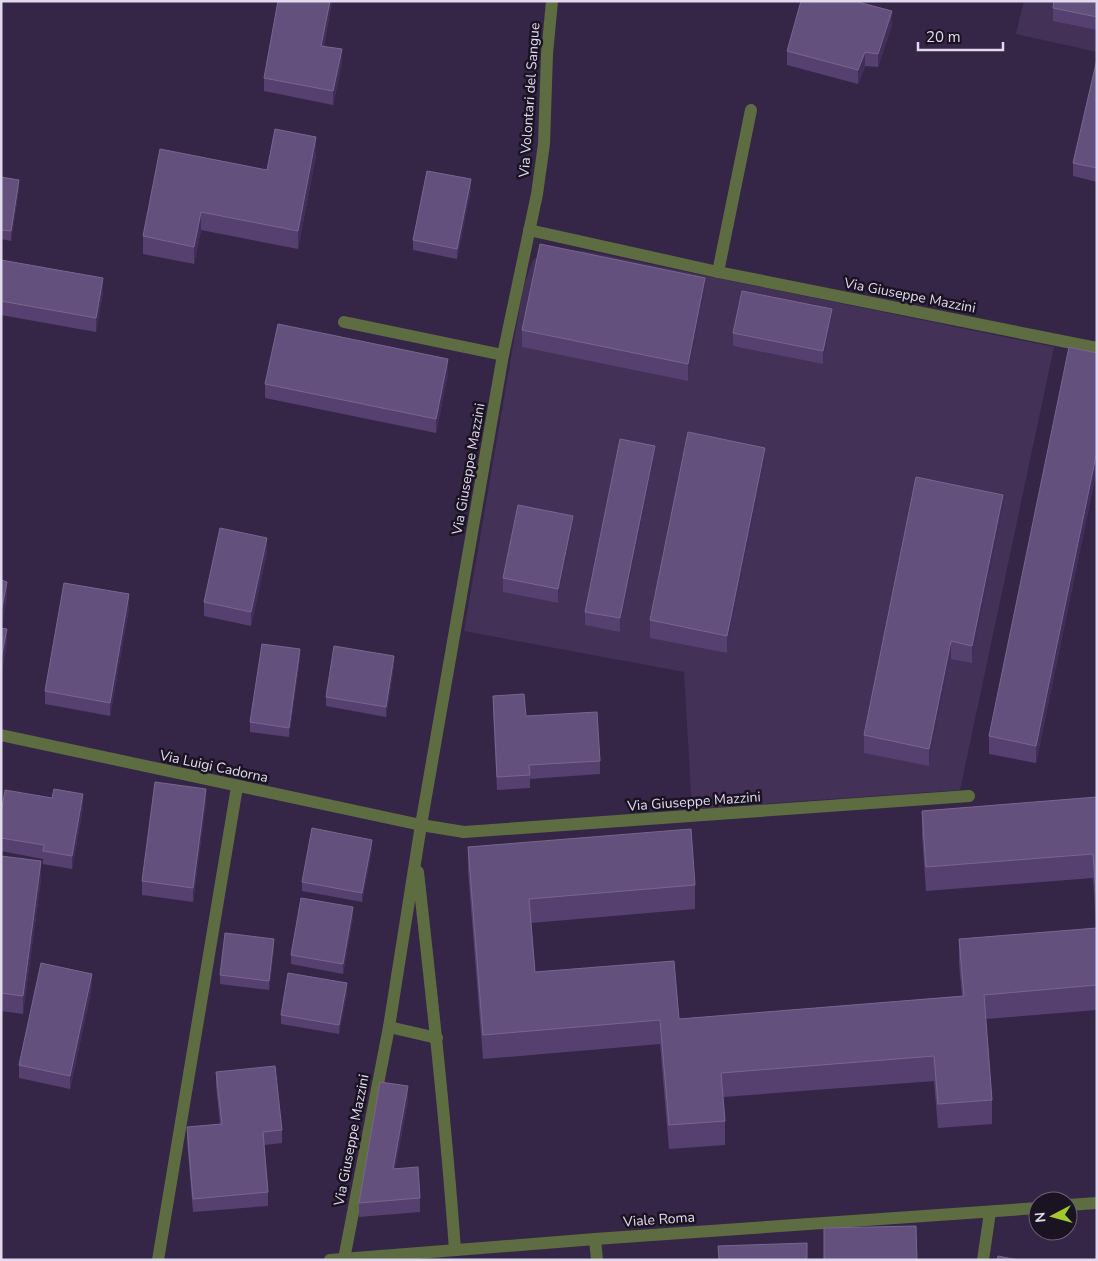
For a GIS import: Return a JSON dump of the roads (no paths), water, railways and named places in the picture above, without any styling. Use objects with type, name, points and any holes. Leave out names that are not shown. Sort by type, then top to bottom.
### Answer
[{"type":"street","name":"Via Volontari del Sangue","points":[[529,230],[537,194],[544,144],[547,54],[552,1]]},
{"type":"street","points":[[718,272],[751,110]]},
{"type":"street","name":"Via Giuseppe Mazzini","points":[[344,1259],[389,1027],[421,825],[503,355],[529,230],[718,272],[1097,348]]},
{"type":"street","points":[[344,322],[503,355]]},
{"type":"street","name":"Via Luigi Cadorna","points":[[1,735],[421,825]]},
{"type":"street","points":[[158,1260],[237,786]]},
{"type":"street","name":"Via Giuseppe Mazzini","points":[[421,825],[464,832],[969,796]]},
{"type":"street","name":"Via Giuseppe Mazzini","points":[[416,857],[437,1038],[454,1250]]},
{"type":"street","points":[[389,1027],[437,1038]]},
{"type":"street","points":[[1078,1205],[1097,1203]]},
{"type":"street","name":"Viale Roma","points":[[330,1260],[595,1239],[1028,1209]]},
{"type":"street","points":[[983,1260],[990,1212]]},
{"type":"street","points":[[595,1239],[597,1260]]}]
